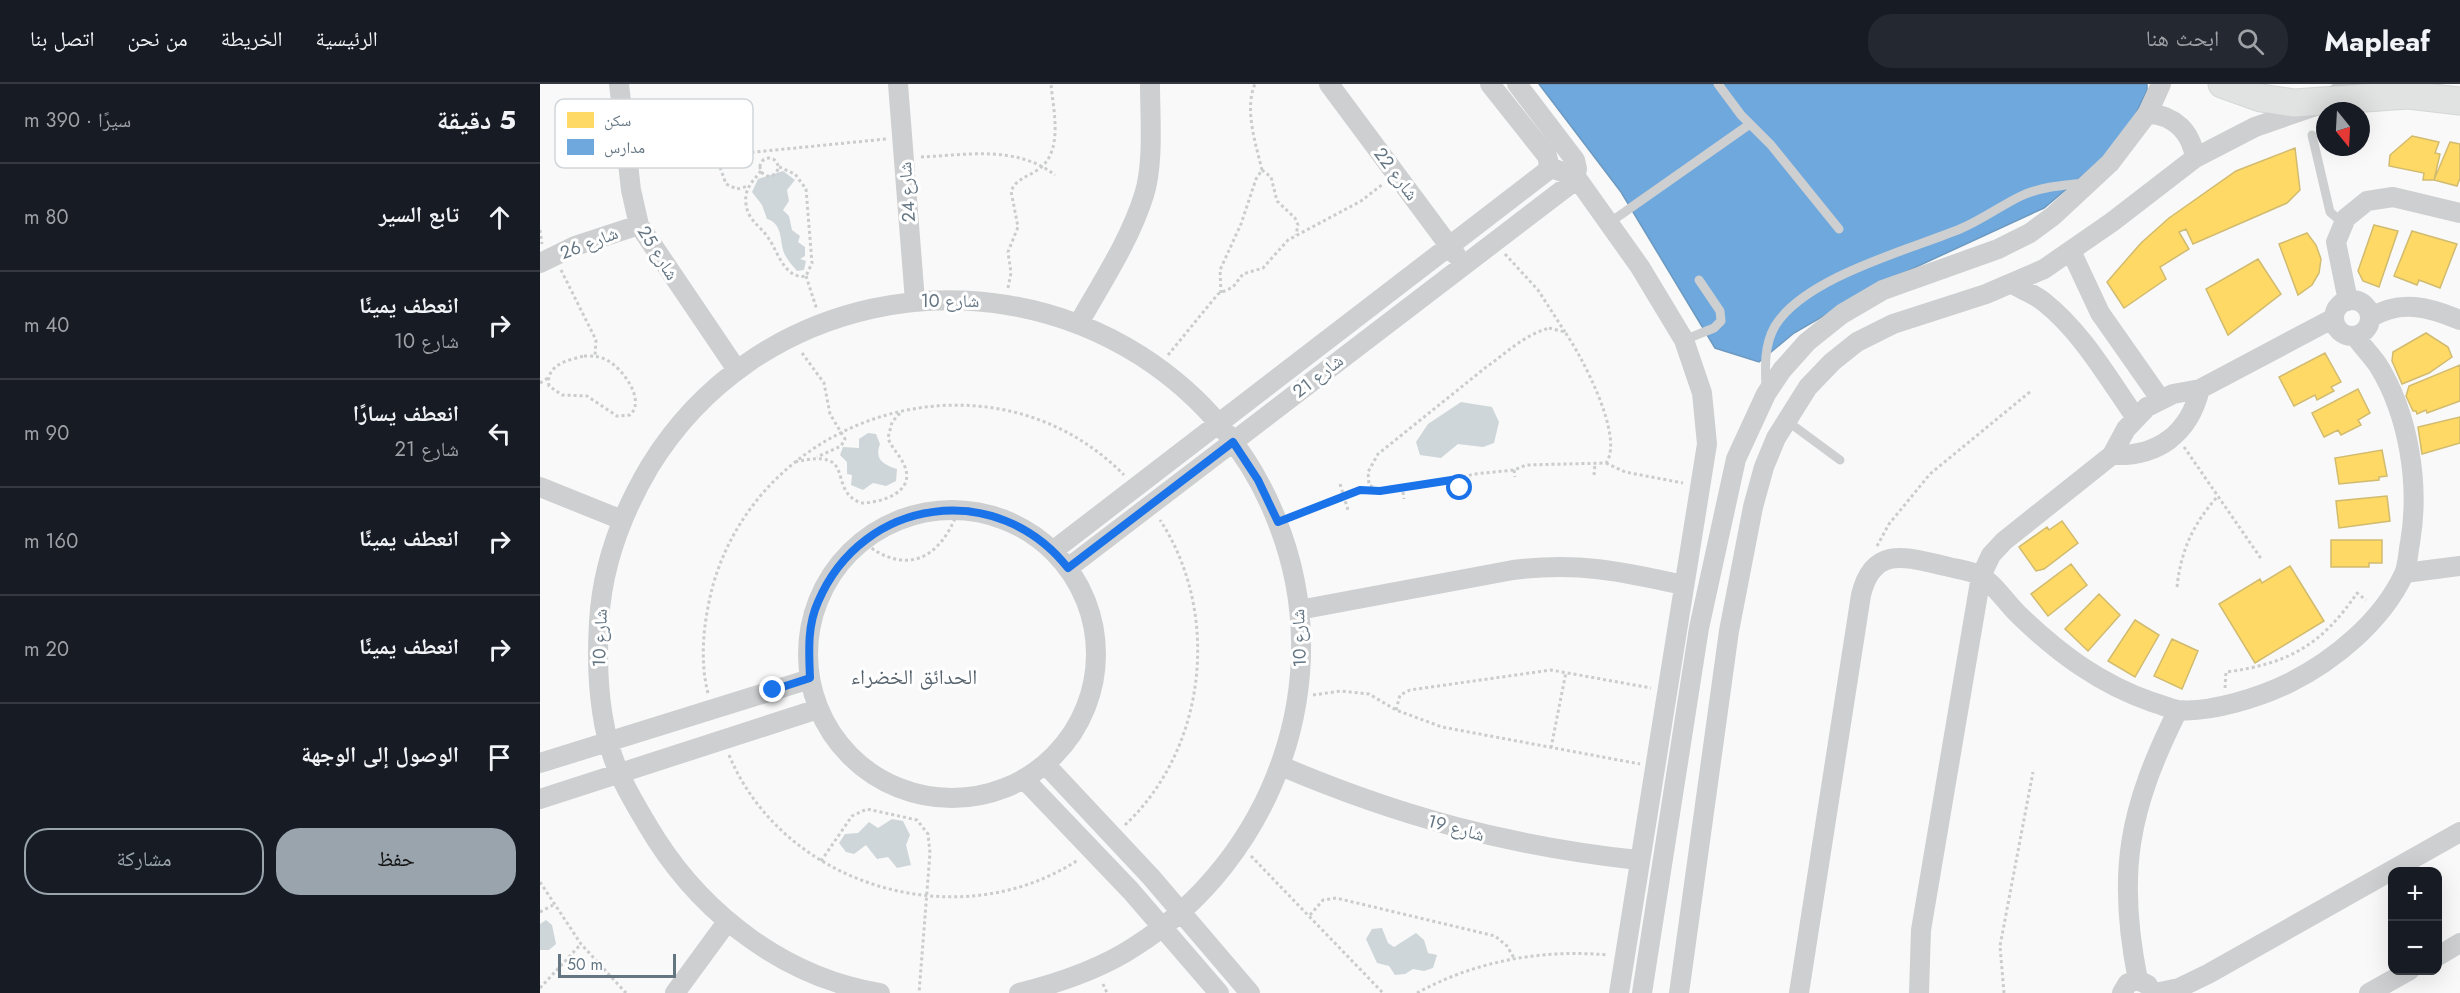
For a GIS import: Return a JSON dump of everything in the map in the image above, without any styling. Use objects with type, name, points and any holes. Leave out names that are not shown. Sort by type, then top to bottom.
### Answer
[{"type":"street","name":"شارع 25","points":[[619,84],[621,99]]},
{"type":"street","name":"شارع 24","points":[[898,84],[915,301]]},
{"type":"street","points":[[1079,323],[1110,268],[1145,194],[1150,84]]},
{"type":"street","name":"شارع 22","points":[[1329,84],[1463,265]]},
{"type":"street","points":[[1490,84],[1547,156],[1545,172],[1573,182],[1609,223],[1640,267],[1684,340],[1695,368],[1706,418],[1707,444],[1653,766],[1619,993]]},
{"type":"street","points":[[1516,84],[1571,153],[1577,169],[1573,182]]},
{"type":"street","points":[[1642,993],[1699,628],[1736,459],[1766,394],[1782,370],[1807,342],[1842,314],[1883,290],[1964,264],[2030,233],[2092,182],[2110,164],[2148,113],[2162,84]]},
{"type":"street","points":[[2222,84],[2261,98],[2294,103],[2316,102]]},
{"type":"street","points":[[2327,102],[2348,84]]},
{"type":"street","points":[[2327,102],[2371,96],[2408,95],[2460,101]]},
{"type":"street","points":[[1679,993],[1729,631],[1753,507],[1764,467],[1786,420],[1808,387],[1857,342],[1893,324],[2012,284],[2044,269],[2195,158],[2255,127],[2316,106]]},
{"type":"street","points":[[2148,113],[2168,117],[2177,123],[2190,138],[2195,158]]},
{"type":"street","name":"شارع 25","points":[[629,168],[639,225],[737,370]]},
{"type":"street","name":"شارع 21","points":[[1054,550],[1545,172]]},
{"type":"street","name":"شارع 21","points":[[1068,568],[1573,182]]},
{"type":"street","points":[[2348,301],[2336,242],[2346,218],[2367,201],[2393,198],[2460,213]]},
{"type":"street","name":"شارع 26","points":[[547,260],[606,234],[639,225]]},
{"type":"street","points":[[2071,251],[2100,313],[2161,400]]},
{"type":"street","points":[[2012,284],[2042,300],[2068,325],[2136,418]]},
{"type":"street","name":"شارع 10","points":[[872,992],[818,975],[780,957],[727,922],[695,890],[665,853],[619,774],[608,741],[600,697],[597,652],[600,607],[608,563],[622,520],[639,485],[681,423],[737,370],[789,338],[821,323],[867,309],[915,301],[971,299],[1040,310],[1079,323],[1120,342],[1159,367],[1190,393],[1218,422],[1258,480],[1278,522],[1291,565],[1299,610],[1301,639],[1298,698],[1281,766],[1264,807],[1241,845],[1214,881],[1163,928],[1130,950],[1095,968],[1058,983],[1019,993]]},
{"type":"street","points":[[2370,318],[2363,304],[2348,301],[2336,310],[2334,318],[2340,332],[2355,336],[2363,333],[2370,318],[2383,310],[2421,307],[2460,320]]},
{"type":"street","points":[[1919,993],[1921,930],[1981,576],[1991,555],[2004,541],[2112,455],[2122,435],[2136,418],[2161,400],[2200,389],[2334,318]]},
{"type":"street","points":[[2086,348],[2112,330]]},
{"type":"street","points":[[1799,993],[1862,595],[1865,579],[1876,566],[1891,558],[1907,557],[1981,576],[2048,644],[2088,672],[2132,695],[2178,710],[2224,706],[2269,693],[2310,672],[2348,645],[2379,611],[2404,573],[2412,530],[2414,487],[2408,445],[2396,404],[2378,365],[2355,336]]},
{"type":"street","points":[[2112,455],[2146,453],[2176,436],[2196,407],[2200,389]]},
{"type":"street","points":[[540,487],[622,520]]},
{"type":"street","points":[[939,510],[980,512],[1020,526],[1054,550],[1068,568],[1088,606],[1096,649],[1091,692],[1074,731],[1045,764],[1024,778],[996,791],[966,797],[935,797],[905,790],[877,778],[853,759],[833,736],[818,709],[810,678],[808,640],[817,603],[835,569],[862,541],[898,520],[939,510]]},
{"type":"street","points":[[1299,610],[1490,574],[1547,566],[1616,570],[1683,585]]},
{"type":"street","points":[[2404,573],[2460,566]]},
{"type":"street","points":[[540,763],[810,678]]},
{"type":"street","points":[[540,799],[818,709]]},
{"type":"street","points":[[2138,980],[2128,929],[2127,872],[2135,815],[2152,761],[2178,710]]},
{"type":"street","points":[[1045,764],[1182,912],[1250,993]]},
{"type":"street","name":"شارع 19","points":[[1281,766],[1339,791],[1456,829],[1516,843],[1638,860]]},
{"type":"street","points":[[1024,778],[1093,850],[1219,993]]},
{"type":"street","points":[[2122,993],[2128,983],[2138,980],[2145,982],[2154,993],[2179,988],[2208,974],[2460,832]]},
{"type":"street","points":[[1664,852],[1698,856]]},
{"type":"street","points":[[675,993],[727,922]]},
{"type":"street","points":[[2442,954],[2460,943]]},
{"type":"street","points":[[2370,993],[2401,975]]},
{"type":"lane","points":[[1718,84],[1749,124],[1772,145],[1839,229]]},
{"type":"lane","points":[[1609,223],[1749,124]]},
{"type":"lane","points":[[2312,135],[2330,212],[2337,218],[2346,218]]},
{"type":"lane","points":[[1766,394],[1767,344],[1776,324],[1796,304],[1819,288],[1865,263],[1966,227],[2021,196],[2040,190],[2092,182]]},
{"type":"lane","points":[[1684,340],[1714,328],[1721,321],[1719,311],[1699,280]]},
{"type":"lane","points":[[1786,420],[1840,460]]},
{"type":"path","points":[[999,302],[1010,281],[1008,252],[1018,226],[1011,191],[1019,180],[1043,166],[1049,157],[1055,133],[1051,84]]},
{"type":"path","points":[[1255,84],[1251,97],[1254,140],[1262,170],[1270,177],[1277,201],[1295,218],[1298,225],[1296,235]]},
{"type":"path","points":[[753,152],[902,137]]},
{"type":"path","points":[[764,151],[766,159]]},
{"type":"path","points":[[904,158],[997,153],[1017,156],[1043,166],[1055,176]]},
{"type":"path","points":[[720,168],[726,184],[737,189],[748,186],[761,171],[760,164],[766,159],[773,159],[777,166],[795,174],[806,189],[812,263],[806,276],[821,323]]},
{"type":"path","points":[[761,171],[771,175],[777,166]]},
{"type":"path","points":[[1221,293],[1220,270],[1241,224],[1256,179],[1262,170]]},
{"type":"path","points":[[1159,367],[1215,297],[1233,286],[1243,274],[1263,268],[1280,247],[1296,235],[1361,201],[1395,172]]},
{"type":"path","points":[[748,186],[746,206],[755,225],[770,240],[786,268],[798,276],[806,276]]},
{"type":"path","points":[[1493,243],[1538,290],[1588,369],[1597,390],[1608,432],[1610,454],[1606,463]]},
{"type":"path","points":[[547,260],[596,340],[595,356]]},
{"type":"path","points":[[1374,490],[1367,479],[1378,454],[1499,360],[1514,345],[1549,328],[1565,332]]},
{"type":"path","points":[[789,338],[819,373],[824,383],[831,414],[845,439],[843,444],[817,457],[793,462]]},
{"type":"path","points":[[595,356],[616,367],[636,397],[637,404],[630,415],[617,416],[587,396],[556,393],[549,386],[548,378],[551,371],[563,363],[595,356]]},
{"type":"path","points":[[540,383],[548,378]]},
{"type":"path","points":[[1876,566],[1877,543],[1889,524],[1930,474],[2031,392]]},
{"type":"path","points":[[712,709],[706,687],[704,642],[716,574],[735,532],[747,513],[776,478],[793,462],[841,431],[904,410],[968,406],[1030,418],[1087,445],[1136,487]]},
{"type":"path","points":[[817,457],[834,463],[844,489],[854,500],[867,503],[890,497],[901,489],[906,478],[906,470],[888,438],[892,422],[904,410]]},
{"type":"path","points":[[2176,436],[2262,560]]},
{"type":"path","points":[[1278,522],[1343,495],[1402,486],[1437,484],[1490,471],[1514,470],[1543,463],[1606,463],[1625,472],[1700,486]]},
{"type":"path","points":[[1594,475],[1595,464]]},
{"type":"path","points":[[1514,470],[1515,477]]},
{"type":"path","points":[[1458,479],[1460,488]]},
{"type":"path","points":[[1340,484],[1347,510]]},
{"type":"path","points":[[1402,486],[1404,499]]},
{"type":"path","points":[[2177,587],[2180,561],[2188,537],[2201,515],[2218,496]]},
{"type":"path","points":[[1113,837],[1143,806],[1167,770],[1191,710],[1198,667],[1197,624],[1189,582],[1173,542],[1150,505]]},
{"type":"path","points":[[862,541],[877,554],[891,559],[906,561],[921,558],[935,550],[945,539],[958,511]]},
{"type":"path","points":[[2224,706],[2226,672],[2258,668],[2278,661],[2316,641],[2339,619],[2357,593],[2379,611]]},
{"type":"path","points":[[1396,710],[1400,695],[1410,690],[1540,670],[1566,672],[1666,691]]},
{"type":"path","points":[[1551,748],[1566,672]]},
{"type":"path","points":[[1298,698],[1328,692],[1369,694],[1396,710],[1442,727],[1653,766]]},
{"type":"path","points":[[723,740],[742,781],[769,817],[820,861],[871,885],[927,896],[971,897],[1014,889],[1055,873],[1093,850]]},
{"type":"path","points":[[2004,993],[2000,946],[2033,772]]},
{"type":"path","points":[[820,861],[852,816],[860,811],[876,809],[916,819],[926,830],[931,843],[919,993]]},
{"type":"path","points":[[1241,845],[1383,993]]},
{"type":"path","points":[[540,882],[553,905],[581,944],[626,993]]},
{"type":"path","points":[[1310,915],[1317,904],[1336,898],[1496,936],[1507,946],[1514,958]]},
{"type":"path","points":[[540,912],[553,905]]},
{"type":"path","points":[[540,988],[581,944]]},
{"type":"path","points":[[1417,993],[1465,972],[1514,958],[1565,953],[1624,957]]},
{"type":"shaded area","points":[[783,171],[795,180],[787,190],[789,201],[783,210],[789,216],[792,230],[800,236],[798,242],[805,247],[805,256],[800,259],[806,261],[804,270],[797,271],[785,255],[779,229],[767,219],[762,205],[752,192],[758,179]]},
{"type":"shaded area","points":[[1461,402],[1492,407],[1499,422],[1494,443],[1483,447],[1458,444],[1441,458],[1420,455],[1416,442],[1428,424]]},
{"type":"shaded area","points":[[868,433],[876,434],[880,444],[878,454],[881,461],[897,469],[896,481],[886,486],[873,483],[863,490],[851,485],[852,475],[847,474],[847,462],[840,455],[843,447],[859,448],[859,439]]},
{"type":"shaded area","points":[[892,819],[903,821],[910,835],[906,845],[911,865],[897,868],[888,857],[877,859],[866,845],[854,854],[846,852],[839,843],[845,834],[858,833],[869,822],[878,828]]},
{"type":"shaded area","points":[[546,920],[552,925],[556,944],[549,950],[540,950],[540,924]]},
{"type":"shaded area","points":[[1382,928],[1388,943],[1394,947],[1416,933],[1424,940],[1428,953],[1437,955],[1433,968],[1424,971],[1413,969],[1405,974],[1395,975],[1389,966],[1377,963],[1366,939],[1372,929]]},
{"type":"building: سكن","points":[[2412,136],[2439,142],[2435,153],[2440,154],[2434,180],[2423,180],[2424,173],[2389,166],[2390,155]]},
{"type":"building: سكن","points":[[2450,142],[2460,144],[2460,178],[2457,186],[2434,180]]},
{"type":"building: سكن","points":[[2295,148],[2300,190],[2287,203],[2193,244],[2186,229],[2179,232],[2189,249],[2160,267],[2166,279],[2124,308],[2107,282],[2141,243],[2169,218],[2236,171]]},
{"type":"building: سكن","points":[[2374,225],[2398,231],[2379,287],[2363,281],[2358,271]]},
{"type":"building: سكن","points":[[2412,231],[2457,244],[2440,288],[2419,280],[2417,285],[2394,276]]},
{"type":"building: سكن","points":[[2307,233],[2316,245],[2321,259],[2319,273],[2312,285],[2298,295],[2279,244]]},
{"type":"building: سكن","points":[[2258,259],[2281,294],[2228,335],[2206,289]]},
{"type":"building: سكن","points":[[2426,333],[2448,347],[2452,357],[2429,373],[2402,384],[2392,361],[2393,352]]},
{"type":"building: سكن","points":[[2325,353],[2341,382],[2331,387],[2334,391],[2317,400],[2315,395],[2294,406],[2279,377]]},
{"type":"building: سكن","points":[[2460,365],[2460,401],[2427,413],[2426,410],[2417,414],[2413,411],[2406,396],[2409,386]]},
{"type":"building: سكن","points":[[2358,389],[2370,413],[2358,420],[2361,425],[2341,435],[2338,430],[2324,437],[2312,413]]},
{"type":"building: سكن","points":[[2460,417],[2460,443],[2422,454],[2418,427]]},
{"type":"building: سكن","points":[[2382,450],[2387,476],[2379,477],[2379,480],[2339,484],[2335,458]]},
{"type":"building: سكن","points":[[2387,496],[2390,521],[2339,528],[2336,501]]},
{"type":"building: سكن","points":[[2062,521],[2078,543],[2044,569],[2036,571],[2019,547],[2047,527],[2049,530]]},
{"type":"building: سكن","points":[[2331,540],[2382,540],[2382,563],[2369,563],[2369,567],[2331,567]]},
{"type":"building: سكن","points":[[2071,564],[2087,585],[2048,616],[2031,594]]},
{"type":"building: سكن","points":[[2290,566],[2324,621],[2255,663],[2219,604],[2260,579],[2262,583]]},
{"type":"building: سكن","points":[[2099,594],[2120,615],[2088,651],[2065,629]]},
{"type":"building: سكن","points":[[2135,620],[2159,635],[2135,677],[2108,661]]},
{"type":"building: سكن","points":[[2172,639],[2198,651],[2182,689],[2154,676]]},
{"type":"building: مدارس","points":[[1539,84],[2147,84],[2147,90],[2128,130],[2101,160],[2044,208],[1877,285],[1794,333],[1759,362],[1715,348],[1621,192]]},
{"type":"district","name":"الحدائق الخضراء","points":[[914,677]]},
{"type":"route","points":[[773,690],[810,678],[808,640],[817,603],[835,569],[862,541],[898,520],[939,510],[980,512],[1020,526],[1054,550],[1068,568],[1233,442],[1258,480],[1278,522],[1360,490],[1380,491],[1394,487],[1437,484],[1458,479],[1460,488]]}]
